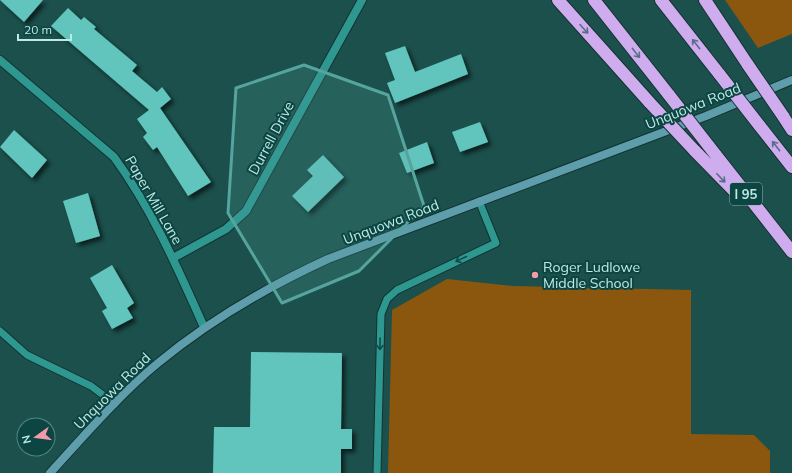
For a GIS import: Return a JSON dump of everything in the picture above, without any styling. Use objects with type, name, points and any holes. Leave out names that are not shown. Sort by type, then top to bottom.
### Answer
[{"type":"highway","points":[[558,0],[650,103],[788,248]]},
{"type":"highway","name":"I 95","points":[[594,0],[788,248]]},
{"type":"highway","points":[[661,0],[792,167]]},
{"type":"highway","points":[[705,0],[792,130]]},
{"type":"street","name":"Durrell Drive","points":[[173,258],[226,229],[246,211],[336,44],[362,0]]},
{"type":"street","name":"Paper Mill Lane","points":[[0,60],[114,157],[127,174],[173,258],[204,327]]},
{"type":"street","name":"Unquowa Road","points":[[50,473],[115,404],[157,364],[204,327],[230,310],[300,272],[328,259],[706,116],[792,80]]},
{"type":"lane","points":[[377,473],[381,314],[387,299],[398,290],[496,243],[479,202]]},
{"type":"lane","points":[[0,331],[27,355],[91,386],[115,404]]},
{"type":"highlighted area","points":[[304,65],[388,95],[424,206],[359,271],[282,303],[228,213],[236,88]]},
{"type":"shaded area","points":[[725,0],[792,0],[792,34],[758,48]]},
{"type":"shaded area","points":[[447,279],[513,286],[691,290],[691,434],[754,435],[770,451],[770,473],[388,473],[392,310]]},
{"type":"building","points":[[0,0],[43,0],[24,22]]},
{"type":"building","points":[[68,8],[81,20],[84,17],[96,27],[94,29],[137,65],[132,71],[157,92],[162,87],[171,99],[160,108],[211,182],[188,196],[157,147],[153,150],[143,137],[147,133],[137,119],[149,110],[51,26]]},
{"type":"building","points":[[405,46],[415,72],[461,54],[468,74],[395,103],[387,83],[395,80],[385,53]]},
{"type":"building","points":[[480,122],[488,142],[460,152],[452,132]]},
{"type":"building","points":[[14,130],[47,160],[32,178],[0,147]]},
{"type":"building","points":[[427,142],[434,163],[407,173],[399,153]]},
{"type":"building","points":[[323,155],[344,177],[308,212],[292,196],[313,176],[307,170]]},
{"type":"building","points":[[88,193],[100,236],[76,243],[63,201]]},
{"type":"building","points":[[112,265],[134,303],[127,308],[133,318],[112,329],[102,311],[107,308],[90,278]]},
{"type":"building","points":[[251,352],[342,353],[341,429],[352,429],[352,449],[341,449],[341,473],[213,473],[214,427],[250,427]]},
{"type":"place","name":"Roger Ludlowe Middle School","points":[[535,275]]}]
